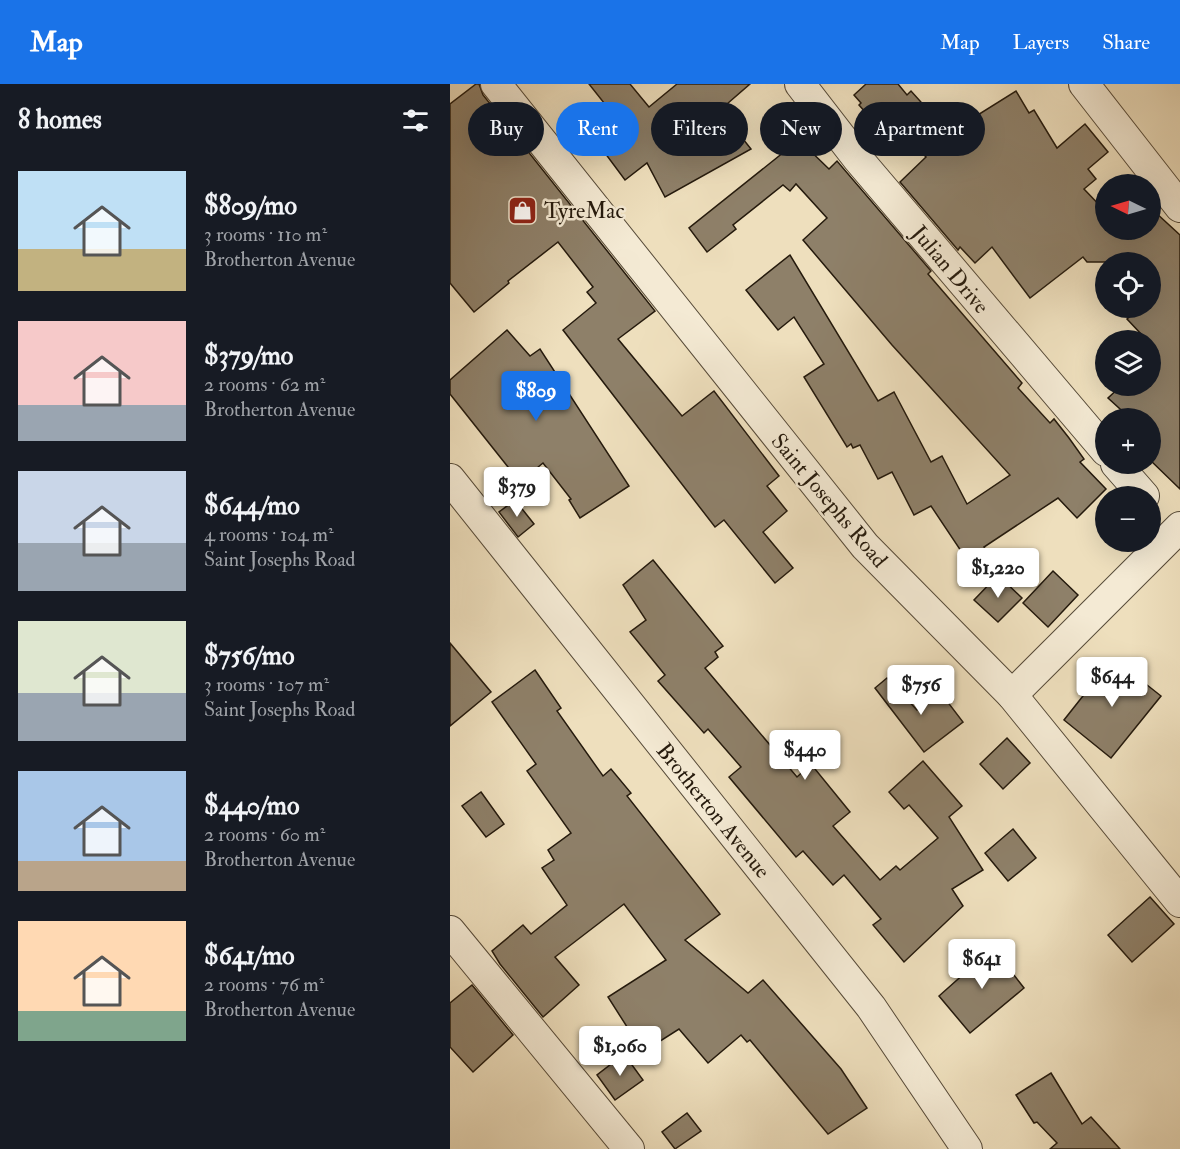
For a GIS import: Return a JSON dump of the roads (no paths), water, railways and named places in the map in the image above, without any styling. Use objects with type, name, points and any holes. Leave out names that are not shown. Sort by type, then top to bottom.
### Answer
[{"type":"street","name":"Saint Josephs Road","points":[[496,84],[865,546],[1012,695],[1180,902]]},
{"type":"street","name":"Julian Drive","points":[[800,84],[858,159],[1095,438]]},
{"type":"street","points":[[1084,84],[1180,207]]},
{"type":"street","points":[[1125,474],[1135,486]]},
{"type":"street","name":"Brotherton Avenue","points":[[450,479],[871,1007],[967,1149]]},
{"type":"street","points":[[1012,695],[1177,530],[1161,515]]},
{"type":"street","points":[[450,931],[629,1149]]},
{"type":"place","name":"TyreMac","points":[[523,210]]}]
